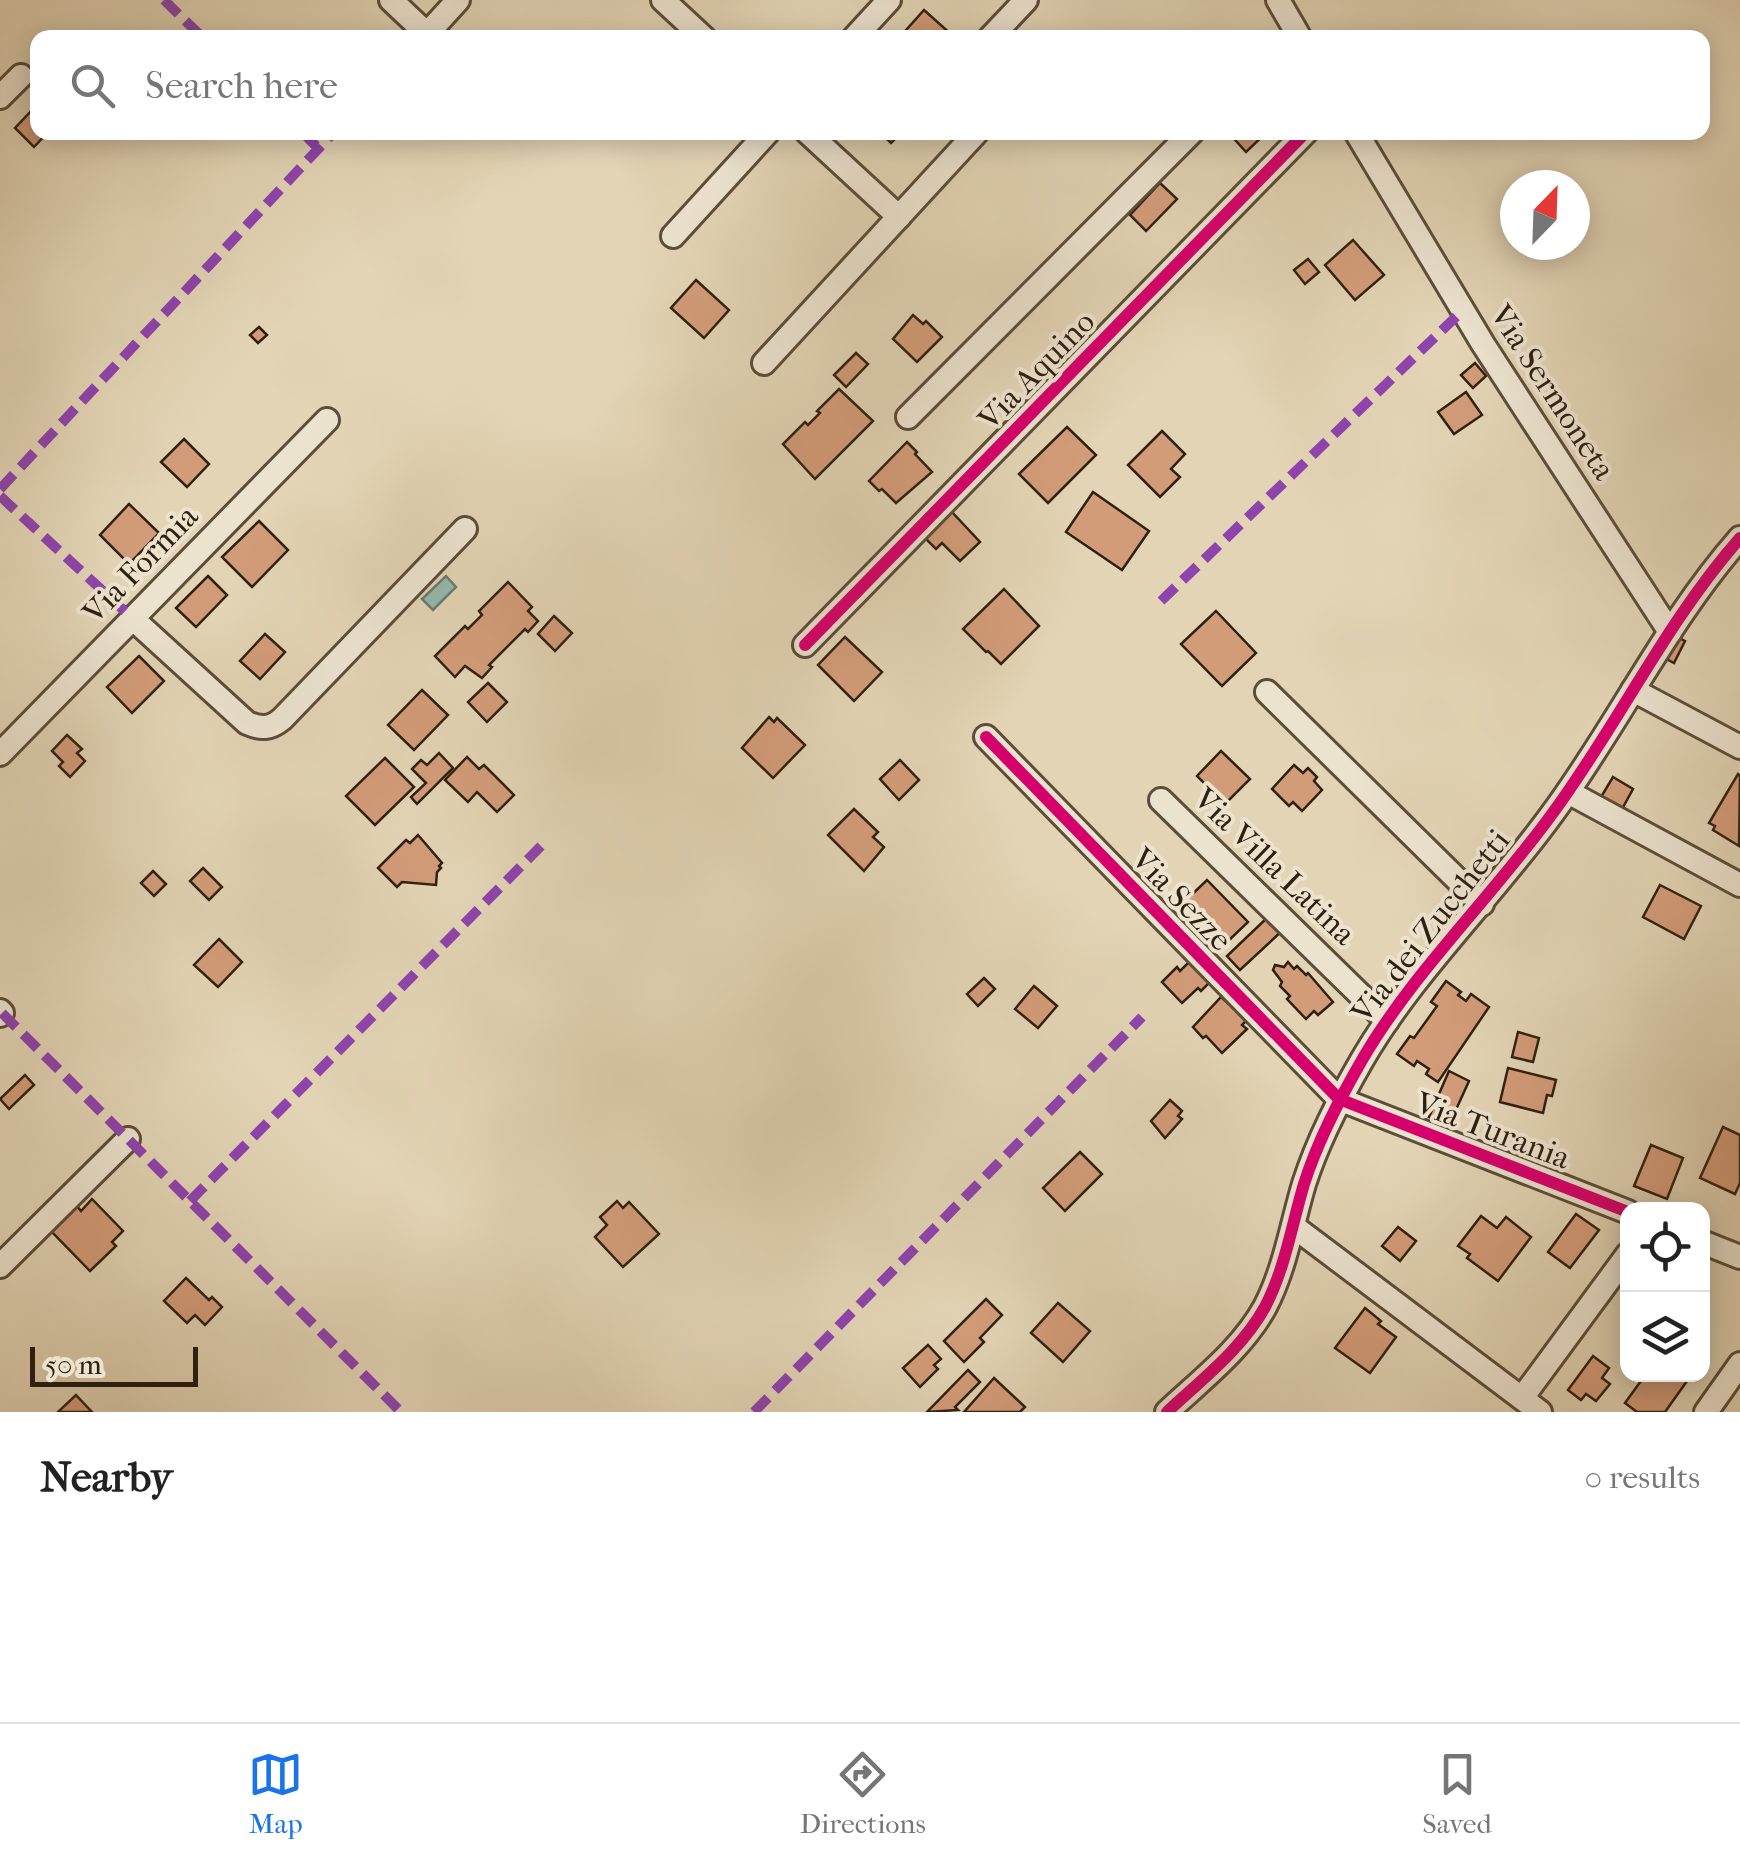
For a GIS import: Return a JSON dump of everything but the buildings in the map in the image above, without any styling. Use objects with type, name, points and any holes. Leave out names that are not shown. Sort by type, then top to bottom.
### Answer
[{"type":"street","points":[[392,0],[423,30]]},
{"type":"street","points":[[431,30],[458,0]]},
{"type":"street","points":[[861,30],[888,0]]},
{"type":"street","points":[[998,30],[1026,0]]},
{"type":"street","points":[[1278,0],[1292,30]]},
{"type":"street","points":[[670,2],[696,30]]},
{"type":"street","points":[[0,97],[20,76]]},
{"type":"street","points":[[673,236],[761,140]]},
{"type":"street","points":[[817,140],[900,217]]},
{"type":"street","points":[[764,363],[970,140]]},
{"type":"street","points":[[908,417],[1184,140]]},
{"type":"street","name":"Via Aquino","points":[[806,646],[1298,140]]},
{"type":"street","name":"Via Sermoneta","points":[[1361,140],[1483,344],[1670,632]]},
{"type":"street","name":"Via Formia","points":[[0,754],[328,420]]},
{"type":"street","points":[[132,618],[242,719],[270,727],[465,530]]},
{"type":"street","name":"Via dei Zucchetti","points":[[1167,1412],[1255,1323],[1273,1288],[1316,1149],[1339,1100],[1387,1021],[1568,792],[1670,632],[1740,538]]},
{"type":"street","points":[[1633,690],[1740,747]]},
{"type":"street","points":[[1267,692],[1482,904]]},
{"type":"street","name":"Via Sezze","points":[[986,737],[1339,1100]]},
{"type":"street","points":[[1568,792],[1740,884]]},
{"type":"street","name":"Via Villa Latina","points":[[1161,800],[1387,1021]]},
{"type":"street","name":"Via Turania","points":[[1339,1100],[1620,1209]]},
{"type":"street","points":[[0,1266],[128,1139]]},
{"type":"street","points":[[1293,1226],[1531,1405],[1620,1266]]},
{"type":"street","points":[[1710,1245],[1740,1257]]},
{"type":"street","points":[[1706,1412],[1740,1364]]},
{"type":"water","points":[[446,576],[456,587],[433,610],[422,599]]},
{"type":"marked path","points":[[164,0],[195,30]]},
{"type":"marked path","points":[[310,140],[319,149]]},
{"type":"marked path","points":[[0,489],[327,140]]},
{"type":"marked path","points":[[1161,601],[1462,311]]},
{"type":"marked path","points":[[0,496],[132,618]]},
{"type":"marked path","points":[[190,1201],[541,846]]},
{"type":"marked path","points":[[2,1013],[401,1412]]},
{"type":"marked path","points":[[754,1412],[1142,1017]]},
{"type":"cycle path","points":[[805,645],[1298,140]]},
{"type":"cycle path","points":[[1167,1412],[1233,1350],[1265,1307],[1283,1262],[1316,1152],[1345,1090],[1382,1028],[1552,814],[1665,639],[1740,538]]},
{"type":"cycle path","points":[[986,737],[1339,1099],[1620,1209]]}]
